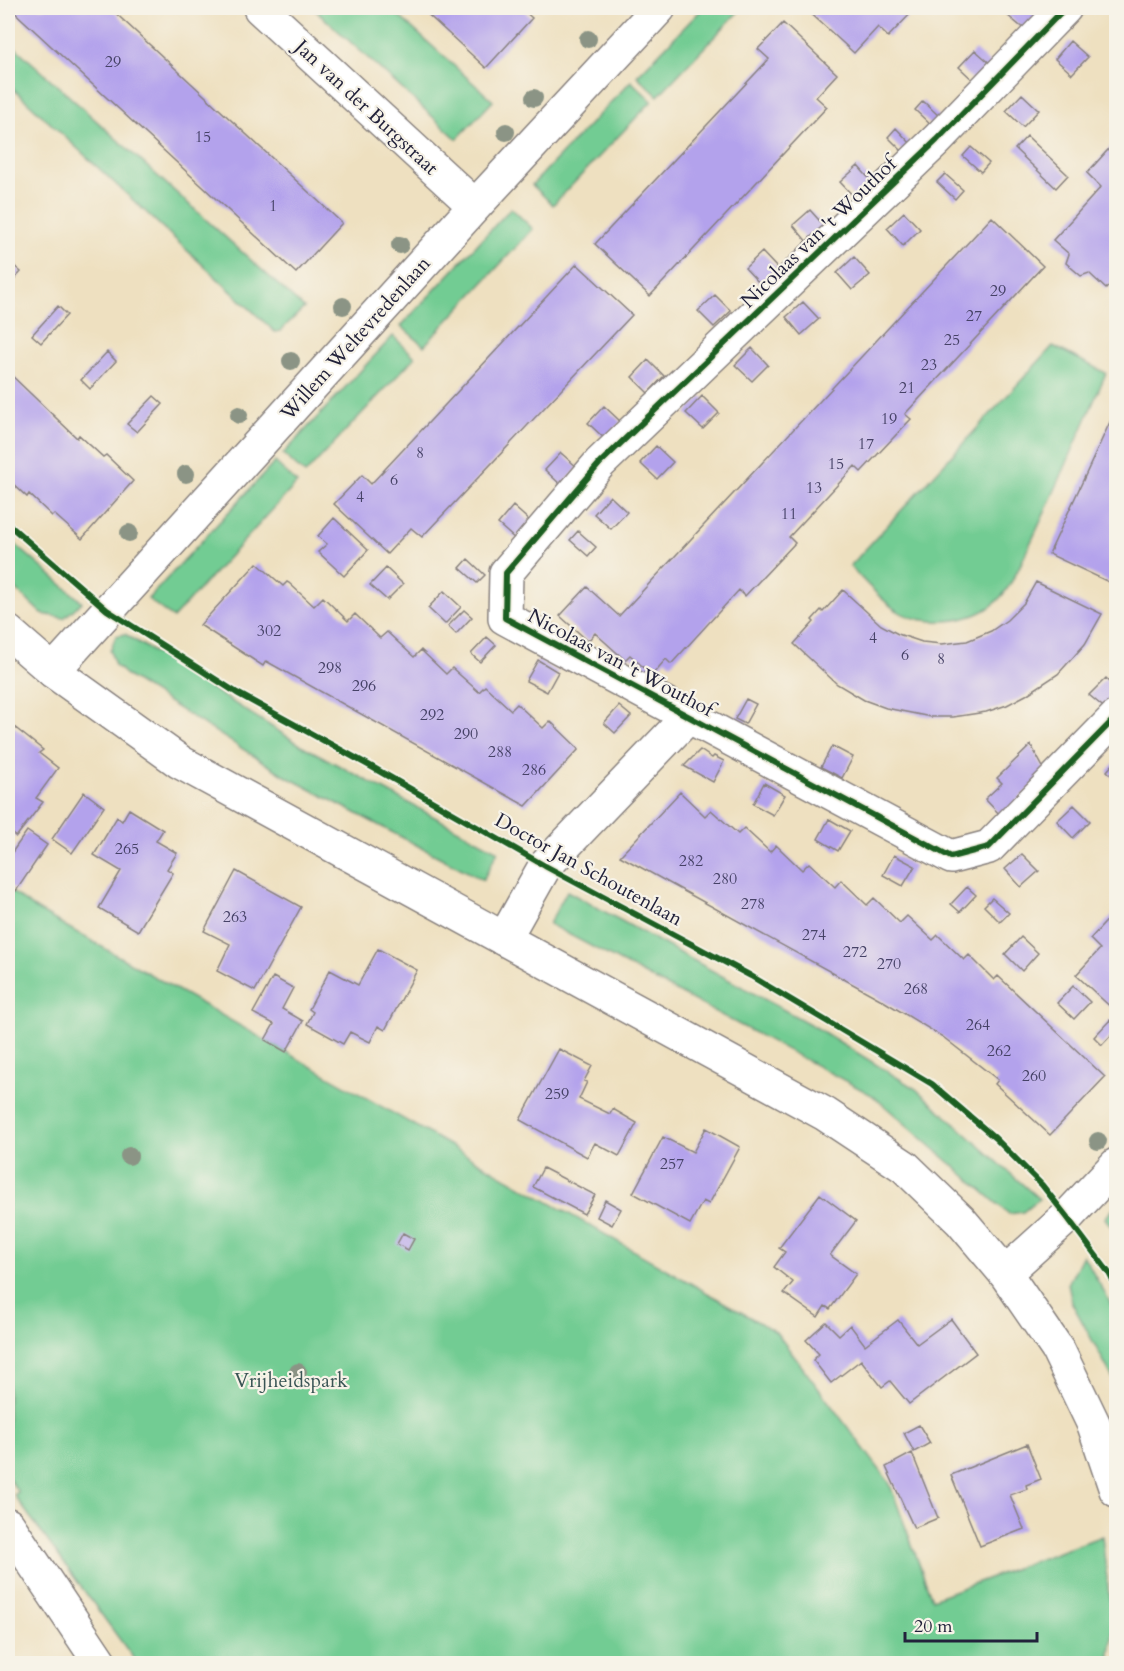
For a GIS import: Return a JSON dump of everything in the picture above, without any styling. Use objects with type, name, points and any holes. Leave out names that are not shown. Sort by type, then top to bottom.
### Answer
[{"type":"street","name":"Jan van der Burgstraat","points":[[260,8],[475,206]]},
{"type":"street","name":"Willem Weltevredenlaan","points":[[54,671],[475,206],[659,8]]},
{"type":"street","name":"Nicolaas van 't Wouthof","points":[[1065,8],[937,140],[600,463],[506,573],[505,618],[951,856],[989,847],[1116,717]]},
{"type":"street","points":[[8,632],[54,671],[180,762],[825,1114],[905,1167],[961,1221],[1005,1273],[1058,1350],[1094,1425],[1116,1490]]},
{"type":"street","name":"Nicolaas van 't Wouthof","points":[[504,939],[545,866],[688,717]]},
{"type":"street","points":[[1005,1273],[1067,1217],[1116,1165]]},
{"type":"street","points":[[8,1525],[101,1664]]},
{"type":"green space","points":[[313,8],[390,8],[493,101],[457,139]]},
{"type":"green space","points":[[703,8],[742,8],[658,96],[637,76]]},
{"type":"green space","points":[[8,41],[304,308],[280,331],[275,332],[8,84]]},
{"type":"green space","points":[[631,81],[652,101],[553,205],[532,185]]},
{"type":"green space","points":[[511,208],[533,229],[424,346],[401,326]]},
{"type":"green space","points":[[393,336],[415,357],[305,474],[283,454]]},
{"type":"green space","points":[[1053,346],[1106,373],[1013,579],[998,600],[988,608],[963,618],[934,621],[907,616],[896,610],[850,566]]},
{"type":"green space","points":[[275,462],[297,483],[173,618],[148,599]]},
{"type":"green space","points":[[8,538],[82,602],[64,618],[42,614],[8,582]]},
{"type":"green space","points":[[125,634],[299,744],[498,851],[483,880],[287,777],[127,676],[115,665],[110,651],[116,636]]},
{"type":"green space","name":"Vrijheidspark","points":[[8,889],[34,908],[776,1332],[889,1482],[932,1599],[1102,1536],[1113,1630],[1109,1663],[137,1663],[14,1495],[18,1492],[8,1477]]},
{"type":"green space","points":[[567,891],[817,1028],[916,1089],[1039,1199],[1023,1212],[1009,1214],[872,1095],[549,924]]},
{"type":"green space","points":[[1116,1206],[1116,1233],[1105,1218]]},
{"type":"green space","points":[[1083,1255],[1116,1313],[1116,1384],[1072,1303],[1068,1284]]},
{"type":"building","points":[[10,8],[110,8],[342,223],[296,273]]},
{"type":"building","points":[[421,8],[521,8],[532,18],[486,68]]},
{"type":"building","points":[[805,8],[916,8],[888,37],[878,27],[854,53]]},
{"type":"building","points":[[1014,8],[1035,8],[1040,12],[1025,30],[1007,15]]},
{"type":"building","points":[[1103,8],[1116,8],[1116,19]]},
{"type":"building","points":[[783,23],[837,74],[816,97],[827,107],[650,296],[595,244],[769,59],[758,49]]},
{"type":"building","points":[[1070,41],[1088,57],[1072,74],[1055,59]]},
{"type":"building","points":[[975,50],[992,65],[976,83],[959,67]]},
{"type":"building","points":[[1022,94],[1039,110],[1023,127],[1006,111]]},
{"type":"building","points":[[923,101],[940,117],[932,126],[915,110]]},
{"type":"building","points":[[896,128],[912,145],[904,153],[888,137]]},
{"type":"building","points":[[1027,136],[1068,175],[1056,188],[1015,149]]},
{"type":"building","points":[[1116,141],[1116,277],[1106,289],[1089,273],[1081,276],[1066,263],[1069,254],[1053,240],[1101,187],[1087,173]]},
{"type":"building","points":[[971,147],[989,163],[981,172],[963,156]]},
{"type":"building","points":[[858,166],[873,183],[856,199],[840,182]]},
{"type":"building","points":[[945,174],[963,190],[955,199],[937,182]]},
{"type":"building","points":[[810,210],[826,228],[808,243],[793,225]]},
{"type":"building","points":[[904,212],[920,229],[903,246],[887,228]]},
{"type":"building","points":[[992,217],[1043,266],[905,414],[911,419],[861,472],[855,466],[789,537],[795,543],[745,596],[739,590],[671,664],[666,659],[652,675],[630,655],[625,660],[595,633],[588,641],[560,616],[587,587],[619,616]]},
{"type":"building","points":[[762,252],[778,269],[761,285],[745,268]]},
{"type":"building","points":[[854,257],[870,275],[852,290],[837,273]]},
{"type":"building","points":[[11,263],[21,272],[8,286],[8,267]]},
{"type":"building","points":[[577,264],[632,315],[422,537],[411,528],[387,554],[334,504],[362,475],[371,484]]},
{"type":"building","points":[[715,295],[731,311],[714,327],[698,311]]},
{"type":"building","points":[[803,302],[819,319],[801,335],[786,317]]},
{"type":"building","points":[[58,306],[67,315],[41,343],[32,335]]},
{"type":"building","points":[[752,348],[768,365],[752,381],[735,365]]},
{"type":"building","points":[[107,352],[116,361],[90,389],[81,380]]},
{"type":"building","points":[[648,360],[664,376],[648,393],[632,377]]},
{"type":"building","points":[[8,372],[77,438],[79,435],[103,457],[106,455],[133,481],[82,539],[54,514],[52,516],[29,494],[27,497],[8,479]]},
{"type":"building","points":[[154,396],[163,404],[137,432],[127,424]]},
{"type":"building","points":[[702,396],[719,413],[703,429],[686,413]]},
{"type":"building","points":[[604,406],[621,422],[605,439],[588,423]]},
{"type":"building","points":[[1116,409],[1116,582],[1115,585],[1049,554]]},
{"type":"building","points":[[656,446],[673,462],[657,479],[640,463]]},
{"type":"building","points":[[561,453],[578,468],[562,486],[545,470]]},
{"type":"building","points":[[610,496],[627,512],[611,529],[594,514]]},
{"type":"building","points":[[513,506],[531,522],[515,539],[498,524]]},
{"type":"building","points":[[334,518],[368,550],[344,576],[318,552],[327,544],[318,536]]},
{"type":"building","points":[[578,531],[596,547],[588,556],[570,540]]},
{"type":"building","points":[[468,559],[485,575],[477,583],[460,568]]},
{"type":"building","points":[[257,563],[283,586],[289,583],[314,606],[323,597],[348,621],[355,614],[380,638],[387,632],[414,657],[421,650],[446,674],[452,668],[479,692],[485,686],[511,710],[517,704],[543,728],[550,721],[579,749],[526,806],[266,661],[263,666],[200,625]]},
{"type":"building","points":[[386,568],[403,584],[387,600],[370,585]]},
{"type":"building","points":[[1036,582],[1102,614],[1085,644],[1058,674],[1026,695],[986,712],[953,717],[931,717],[886,708],[864,700],[837,684],[794,644],[814,622],[812,620],[821,610],[823,612],[843,590],[881,625],[898,634],[922,642],[942,644],[967,641],[991,631],[1007,620],[1024,603]]},
{"type":"building","points":[[444,591],[461,607],[445,624],[428,608]]},
{"type":"building","points":[[464,610],[472,617],[456,634],[448,626]]},
{"type":"building","points":[[487,637],[496,645],[480,662],[471,654]]},
{"type":"building","points":[[538,660],[558,672],[547,692],[526,681]]},
{"type":"building","points":[[1106,678],[1116,688],[1116,700],[1107,710],[1089,695]]},
{"type":"building","points":[[746,699],[756,704],[745,724],[735,719]]},
{"type":"building","points":[[619,706],[631,716],[615,733],[604,723]]},
{"type":"building","points":[[8,722],[43,750],[39,753],[58,768],[36,798],[43,802],[16,837],[12,833],[8,839]]},
{"type":"building","points":[[1031,745],[1046,773],[1001,816],[985,799],[1002,783],[997,778]]},
{"type":"building","points":[[832,746],[853,757],[842,778],[821,767]]},
{"type":"building","points":[[700,750],[712,758],[714,756],[724,761],[713,782],[684,766]]},
{"type":"building","points":[[1116,761],[1116,780],[1107,771]]},
{"type":"building","points":[[764,783],[785,795],[773,815],[753,804]]},
{"type":"building","points":[[84,792],[104,807],[72,853],[52,839]]},
{"type":"building","points":[[680,792],[705,816],[711,810],[738,834],[744,828],[770,852],[776,845],[802,870],[809,863],[835,887],[841,880],[867,905],[874,898],[900,923],[907,916],[933,940],[938,935],[964,960],[969,955],[994,980],[998,976],[1105,1077],[1050,1135],[995,1084],[998,1080],[943,1037],[880,999],[620,856]]},
{"type":"building","points":[[1074,805],[1090,821],[1073,838],[1057,821]]},
{"type":"building","points":[[129,809],[163,830],[156,841],[177,853],[167,869],[173,873],[138,931],[99,908],[121,871],[94,855],[117,817],[122,821]]},
{"type":"building","points":[[829,819],[850,831],[838,851],[818,839]]},
{"type":"building","points":[[27,831],[47,845],[16,891],[8,884],[8,858]]},
{"type":"building","points":[[1022,854],[1039,871],[1021,887],[1005,869]]},
{"type":"building","points":[[894,855],[915,866],[903,886],[883,875]]},
{"type":"building","points":[[236,871],[301,907],[255,991],[217,971],[230,944],[204,931]]},
{"type":"building","points":[[967,887],[976,895],[960,912],[951,904]]},
{"type":"building","points":[[992,898],[1009,913],[1000,922],[984,906]]},
{"type":"building","points":[[1116,911],[1116,1012],[1076,975],[1100,949],[1090,939]]},
{"type":"building","points":[[1021,937],[1038,953],[1022,971],[1005,954]]},
{"type":"building","points":[[378,949],[417,970],[385,1030],[378,1026],[370,1042],[350,1032],[343,1044],[307,1024],[313,1012],[309,1009],[330,970],[358,985]]},
{"type":"building","points":[[273,977],[293,988],[282,1009],[303,1021],[286,1052],[265,1040],[274,1024],[253,1013]]},
{"type":"building","points":[[1073,986],[1090,1002],[1074,1019],[1057,1003]]},
{"type":"building","points":[[1110,1020],[1116,1026],[1116,1030],[1102,1045],[1094,1037]]},
{"type":"building","points":[[559,1049],[592,1066],[584,1081],[587,1082],[579,1099],[610,1114],[613,1109],[637,1123],[619,1156],[595,1143],[587,1157],[520,1120]]},
{"type":"building","points":[[706,1128],[740,1147],[709,1204],[703,1201],[690,1224],[633,1193],[663,1137],[693,1152]]},
{"type":"building","points":[[543,1168],[595,1195],[584,1214],[533,1187]]},
{"type":"building","points":[[820,1194],[856,1221],[830,1255],[856,1274],[830,1309],[825,1306],[818,1317],[784,1293],[793,1282],[774,1267],[785,1252],[779,1248]]},
{"type":"building","points":[[605,1200],[621,1209],[612,1225],[597,1217]]},
{"type":"building","points":[[403,1233],[414,1239],[408,1250],[397,1244]]},
{"type":"building","points":[[951,1319],[976,1353],[909,1404],[890,1381],[882,1387],[861,1360],[831,1383],[813,1360],[819,1354],[806,1340],[826,1322],[839,1335],[850,1325],[865,1345],[898,1320],[917,1344]]},
{"type":"building","points":[[919,1425],[930,1443],[914,1452],[904,1433]]},
{"type":"building","points":[[1027,1444],[1041,1479],[1026,1485],[1027,1489],[1010,1495],[1024,1529],[980,1546],[951,1475]]},
{"type":"building","points":[[912,1453],[938,1518],[914,1528],[886,1467]]},
{"type":"cycle path","points":[[1065,8],[937,140],[600,463],[506,573],[505,618],[951,857],[989,847],[1116,717]]},
{"type":"cycle path","name":"Doctor Jan Schoutenlaan","points":[[8,524],[107,610],[237,693],[545,866],[751,976],[932,1084],[995,1138],[1042,1185],[1109,1273],[1116,1287]]}]
